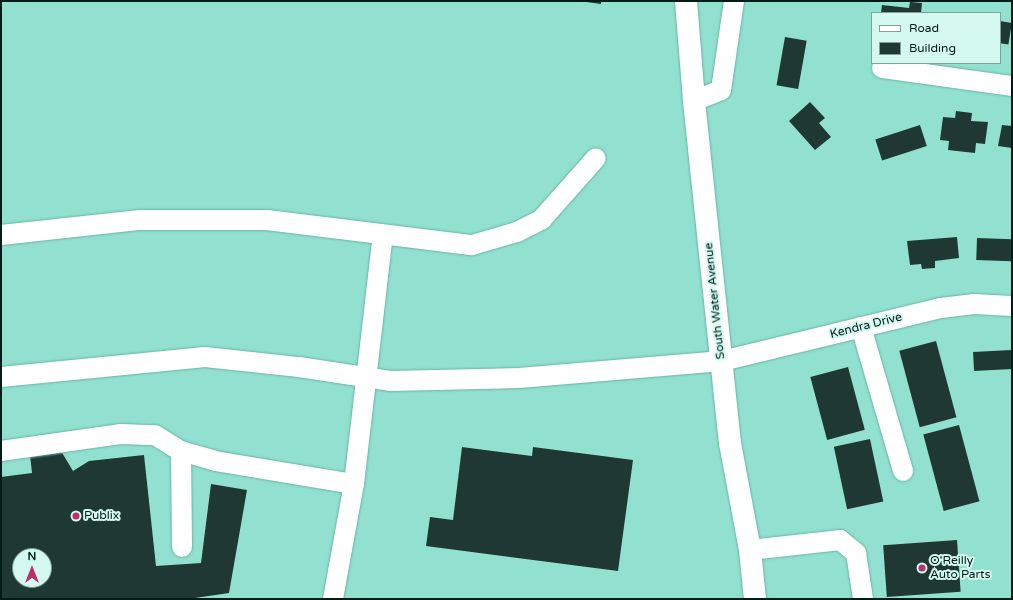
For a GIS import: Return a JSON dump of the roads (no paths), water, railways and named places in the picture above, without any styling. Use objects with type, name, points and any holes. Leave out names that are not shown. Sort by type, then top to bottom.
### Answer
[{"type":"main road","name":"South Water Avenue","points":[[686,1],[694,101],[730,444],[750,550],[755,599]]},
{"type":"street","points":[[694,101],[721,90],[734,1]]},
{"type":"street","points":[[882,68],[1012,86]]},
{"type":"street","points":[[1,235],[140,220],[268,220],[472,245],[517,232],[542,219],[596,158]]},
{"type":"street","points":[[333,599],[354,484],[383,235]]},
{"type":"street","name":"Kendra Drive","points":[[1,377],[205,357],[299,367],[390,381],[519,378],[722,361],[941,308],[974,304],[1012,306]]},
{"type":"street","points":[[861,327],[903,471]]},
{"type":"street","points":[[1,451],[120,434],[155,436],[181,451],[215,461],[354,484]]},
{"type":"street","points":[[181,451],[182,548]]},
{"type":"street","points":[[750,550],[840,540],[856,553],[863,599]]},
{"type":"place","name":"Publix","points":[[76,516]]},
{"type":"place","name":"O'Reilly Auto Parts","points":[[922,568]]}]
